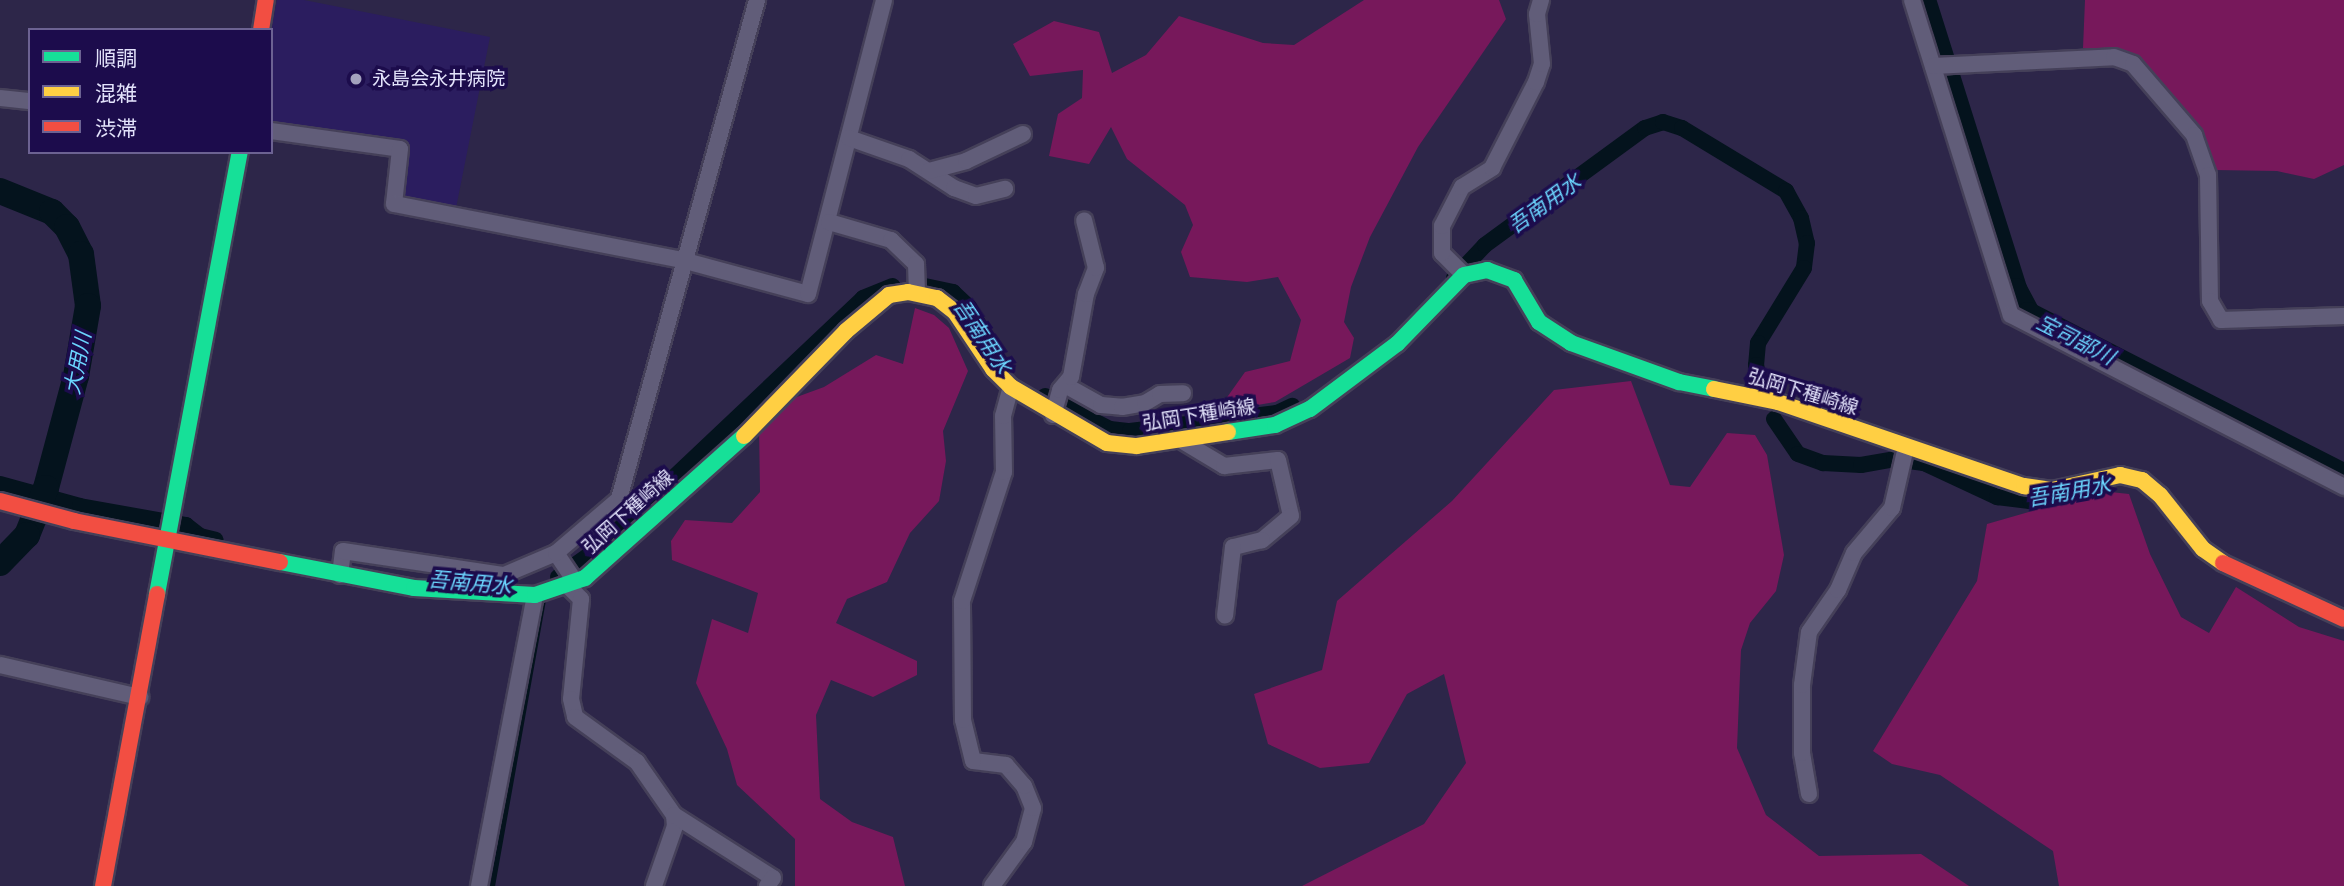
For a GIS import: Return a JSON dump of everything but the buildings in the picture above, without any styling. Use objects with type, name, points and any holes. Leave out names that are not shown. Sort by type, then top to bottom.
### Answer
[{"type":"main road","points":[[261,28],[267,0]]},
{"type":"main road","points":[[103,886],[240,154]]},
{"type":"main road","name":"弘岡下種崎線","points":[[2,502],[74,522],[168,534],[414,588],[535,595],[585,578],[752,429],[871,306],[889,295],[918,286],[937,298],[955,312],[993,369],[1011,387],[1058,399],[1107,443],[1184,442],[1275,425],[1310,409],[1397,344],[1464,275],[1488,270],[1514,280],[1539,322],[1571,343],[1679,382],[1778,402],[1904,456],[2052,490],[2120,475],[2141,480],[2160,495],[2203,549],[2222,563],[2344,619]]},
{"type":"street","points":[[340,572],[343,551],[504,575],[558,555],[620,499],[757,0]]},
{"type":"street","points":[[273,131],[400,149],[394,204],[686,261],[808,294],[829,222],[884,0]]},
{"type":"street","points":[[1464,275],[1451,264],[1439,240],[1442,226],[1462,187],[1492,168],[1536,82],[1542,64],[1537,14],[1541,0]]},
{"type":"street","points":[[1912,0],[2011,315],[2344,487]]},
{"type":"street","points":[[1933,65],[2114,57],[2133,64],[2194,135],[2208,175],[2210,301],[2221,320],[2344,316]]},
{"type":"street","points":[[0,98],[28,101]]},
{"type":"street","points":[[929,171],[966,161],[1023,134]]},
{"type":"street","points":[[849,138],[909,159],[976,196],[1005,189]]},
{"type":"street","points":[[1084,220],[1096,268],[1086,293],[1071,377],[1058,399],[1122,407],[1145,403],[1160,394],[1183,393]]},
{"type":"street","points":[[829,222],[891,240],[916,264],[918,286]]},
{"type":"street","points":[[992,886],[1024,842],[1032,808],[1024,786],[1006,765],[973,761],[963,720],[962,601],[1004,472],[1003,416],[1011,387]]},
{"type":"street","points":[[1184,442],[1224,466],[1278,460],[1291,516],[1262,540],[1233,547],[1225,616]]},
{"type":"street","points":[[1809,794],[1802,753],[1802,685],[1809,632],[1838,590],[1854,553],[1892,508],[1904,456]]},
{"type":"street","points":[[558,555],[567,582],[581,599],[571,699],[575,716],[637,762],[674,815],[773,878],[767,886]]},
{"type":"street","points":[[479,886],[535,595]]},
{"type":"street","points":[[0,664],[140,697]]},
{"type":"street","points":[[654,886],[675,826],[674,815]]},
{"type":"shaded area","points":[[277,0],[304,0],[490,37],[456,208],[400,199],[404,143],[273,125],[272,28]]},
{"type":"shaded area","points":[[1364,0],[1499,0],[1506,19],[1418,147],[1370,237],[1351,287],[1344,322],[1354,338],[1350,358],[1275,402],[1240,408],[1223,403],[1245,372],[1290,361],[1301,320],[1278,277],[1247,282],[1190,277],[1181,252],[1193,225],[1185,205],[1127,159],[1111,127],[1089,164],[1049,156],[1058,114],[1082,98],[1083,70],[1030,76],[1013,44],[1054,21],[1099,32],[1112,73],[1146,55],[1179,16],[1263,43],[1294,45]]},
{"type":"shaded area","points":[[2085,0],[2344,0],[2344,165],[2314,179],[2277,171],[2214,170],[2202,136],[2154,79],[2111,51],[2083,48]]},
{"type":"shaded area","points":[[915,308],[934,315],[949,328],[968,371],[943,431],[946,461],[939,501],[910,533],[887,582],[847,599],[836,623],[917,661],[917,675],[873,697],[831,680],[816,715],[820,799],[852,822],[893,837],[905,886],[795,886],[795,839],[737,785],[727,749],[696,683],[712,619],[748,633],[758,593],[672,560],[671,541],[685,520],[732,523],[760,492],[759,425],[794,398],[824,387],[876,355],[903,364]]},
{"type":"shaded area","points":[[1631,381],[1670,485],[1690,487],[1727,433],[1755,435],[1767,455],[1784,555],[1776,591],[1750,623],[1741,650],[1737,748],[1766,815],[1819,856],[1921,854],[1969,886],[1302,886],[1424,824],[1466,763],[1444,674],[1407,694],[1369,763],[1320,768],[1268,744],[1254,694],[1322,670],[1337,601],[1452,501],[1554,390]]},
{"type":"shaded area","points":[[2101,491],[2129,494],[2150,554],[2181,617],[2209,633],[2236,587],[2299,627],[2344,641],[2344,886],[2059,886],[2053,851],[1940,775],[1892,764],[1873,751],[1977,581],[1987,524]]},
{"type":"waterway","name":"宝司部川","points":[[1923,0],[2015,291],[2028,315],[2344,477]]},
{"type":"waterway","name":"吾南用水","points":[[1454,278],[1485,245],[1645,128],[1663,122],[1682,128],[1786,191],[1801,218],[1807,243],[1804,268],[1758,343],[1756,365],[1762,390]]},
{"type":"waterway","name":"大用川","points":[[0,191],[52,212],[67,227],[81,254],[88,306],[76,376],[46,488],[27,535],[0,563]]},
{"type":"waterway","name":"吾南用水","points":[[558,577],[599,548],[863,298],[893,286]]},
{"type":"waterway","name":"吾南用水","points":[[925,286],[953,292],[969,307],[1000,363]]},
{"type":"waterway","name":"吾南用水","points":[[1045,396],[1110,429],[1130,431],[1277,413],[1292,406]]},
{"type":"waterway","name":"吾南用水","points":[[1774,419],[1798,454],[1823,463],[1861,465],[1894,459],[1924,463],[1997,497],[2030,501],[2058,496]]},
{"type":"waterway","name":"吾南用水","points":[[0,484],[80,506],[186,525],[200,536],[216,540]]},
{"type":"waterway","points":[[492,886],[543,600]]},
{"type":"traffic: fast","points":[[157,594],[240,154]]},
{"type":"traffic: fast","points":[[1228,432],[1275,425],[1310,409],[1397,344],[1464,275],[1487,270],[1514,280],[1539,322],[1571,343],[1679,382],[1714,389]]},
{"type":"traffic: fast","points":[[280,562],[414,588],[535,595],[585,578],[744,436]]},
{"type":"traffic: slow","points":[[744,436],[846,331],[889,295],[908,292],[937,298],[955,312],[993,369],[1011,387],[1107,443],[1137,446],[1228,432]]},
{"type":"traffic: slow","points":[[1714,389],[1778,402],[2024,486],[2052,490],[2120,475],[2142,480],[2160,495],[2203,549],[2223,563]]},
{"type":"traffic: jam","points":[[261,28],[266,0]]},
{"type":"traffic: jam","points":[[0,501],[74,521],[280,562]]},
{"type":"traffic: jam","points":[[2223,563],[2344,619]]},
{"type":"traffic: jam","points":[[103,886],[157,594]]},
{"type":"place","name":"永島会永井病院","points":[[356,79]]}]
